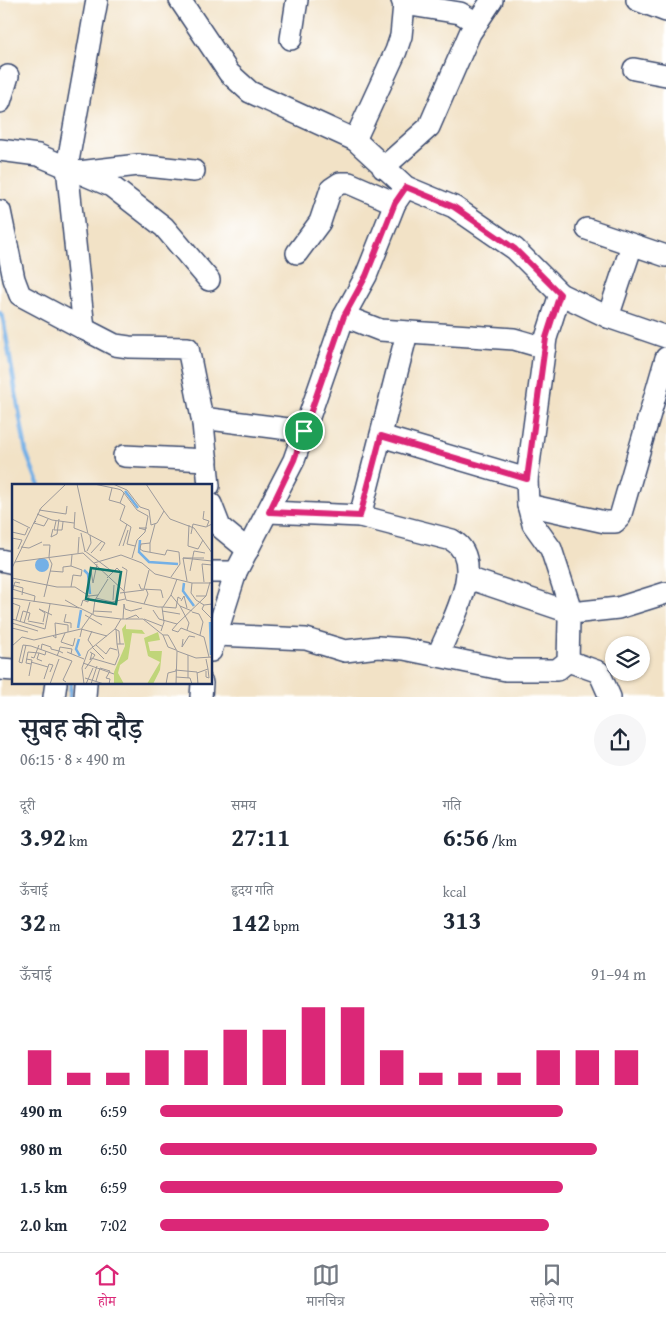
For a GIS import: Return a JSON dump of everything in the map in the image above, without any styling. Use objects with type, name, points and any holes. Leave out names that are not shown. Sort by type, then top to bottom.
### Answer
[{"type":"street","points":[[84,329],[73,170],[97,0]]},
{"type":"street","points":[[180,0],[229,73],[250,92],[354,140],[384,168],[400,195]]},
{"type":"street","points":[[291,39],[296,0]]},
{"type":"street","points":[[384,168],[429,127],[470,32],[492,0]]},
{"type":"street","points":[[637,0],[666,12]]},
{"type":"street","points":[[354,140],[396,51],[401,36],[403,2],[460,13],[477,23]]},
{"type":"street","points":[[634,68],[666,75]]},
{"type":"street","points":[[0,102],[8,76]]},
{"type":"street","points":[[0,150],[38,155],[111,186],[164,227],[209,280]]},
{"type":"street","points":[[73,170],[138,165],[194,171]]},
{"type":"street","points":[[297,253],[320,222],[331,189],[340,183],[349,183],[454,207],[515,249],[560,294],[608,317],[666,337]]},
{"type":"street","points":[[400,195],[366,276],[344,316],[294,460],[269,512],[236,572],[214,643],[306,639],[345,650],[387,648],[438,655],[506,670],[556,670],[568,661]]},
{"type":"street","points":[[0,211],[14,279],[20,295],[84,329],[122,346],[188,348],[203,423],[209,484]]},
{"type":"street","points":[[587,229],[666,256]]},
{"type":"street","points":[[608,317],[632,245]]},
{"type":"street","points":[[560,294],[545,348],[527,479],[528,505],[534,524],[551,549],[572,613],[569,620],[568,661]]},
{"type":"street","points":[[344,316],[380,330],[506,338],[545,348]]},
{"type":"street","points":[[360,516],[407,333]]},
{"type":"street","points":[[528,505],[605,522],[614,522],[620,517],[666,358]]},
{"type":"street","points":[[203,423],[210,419],[304,431]]},
{"type":"street","points":[[381,436],[527,479]]},
{"type":"street","points":[[124,456],[207,460]]},
{"type":"street","points":[[212,507],[220,527],[248,550]]},
{"type":"street","points":[[269,512],[360,516],[452,540],[461,545],[468,563],[468,578],[438,655]]},
{"type":"street","points":[[212,572],[236,572]]},
{"type":"street","points":[[468,578],[572,613],[618,608],[666,594]]},
{"type":"street","points":[[568,661],[599,672],[607,686],[610,697]]},
{"type":"street","points":[[54,697],[56,684]]},
{"type":"street","points":[[84,697],[86,684]]},
{"type":"street","points":[[201,697],[202,684]]},
{"type":"waterway","points":[[0,313],[3,318],[26,452],[38,484]]},
{"type":"waterway","points":[[70,697],[71,684]]},
{"type":"route","points":[[406,187],[454,207],[515,249],[560,294],[546,338],[527,479],[381,436],[360,516],[269,512],[294,460],[304,431],[344,316],[366,276],[395,203],[406,187]]}]
